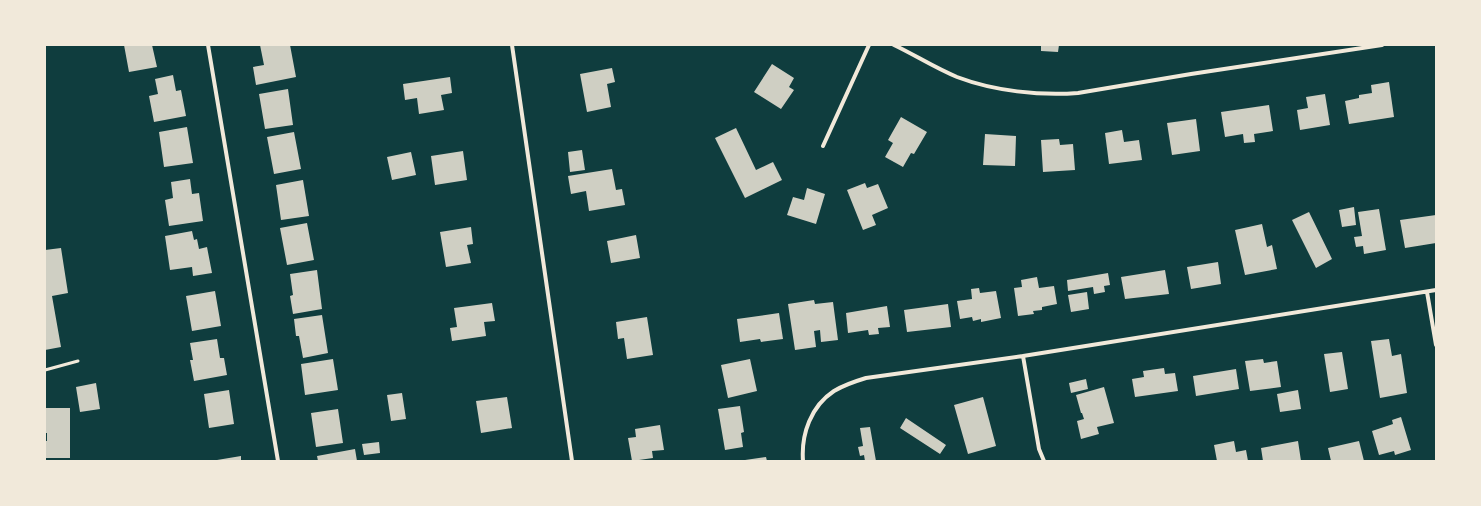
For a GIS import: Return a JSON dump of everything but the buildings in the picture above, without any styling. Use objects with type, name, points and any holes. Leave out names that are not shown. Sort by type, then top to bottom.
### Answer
[{"type":"street","points":[[208,45],[278,461]]},
{"type":"street","points":[[512,45],[572,461]]},
{"type":"street","points":[[822,146],[869,45]]},
{"type":"street","points":[[894,45],[937,68],[978,84],[1023,92],[1062,94],[1078,93],[1190,74],[1382,45]]},
{"type":"street","points":[[803,461],[802,450],[806,427],[818,406],[835,390],[866,378],[1023,356],[1436,290]]},
{"type":"street","points":[[1427,292],[1436,345]]},
{"type":"street","points":[[1023,356],[1039,449],[1044,461]]},
{"type":"lane","points":[[45,370],[78,361]]}]
